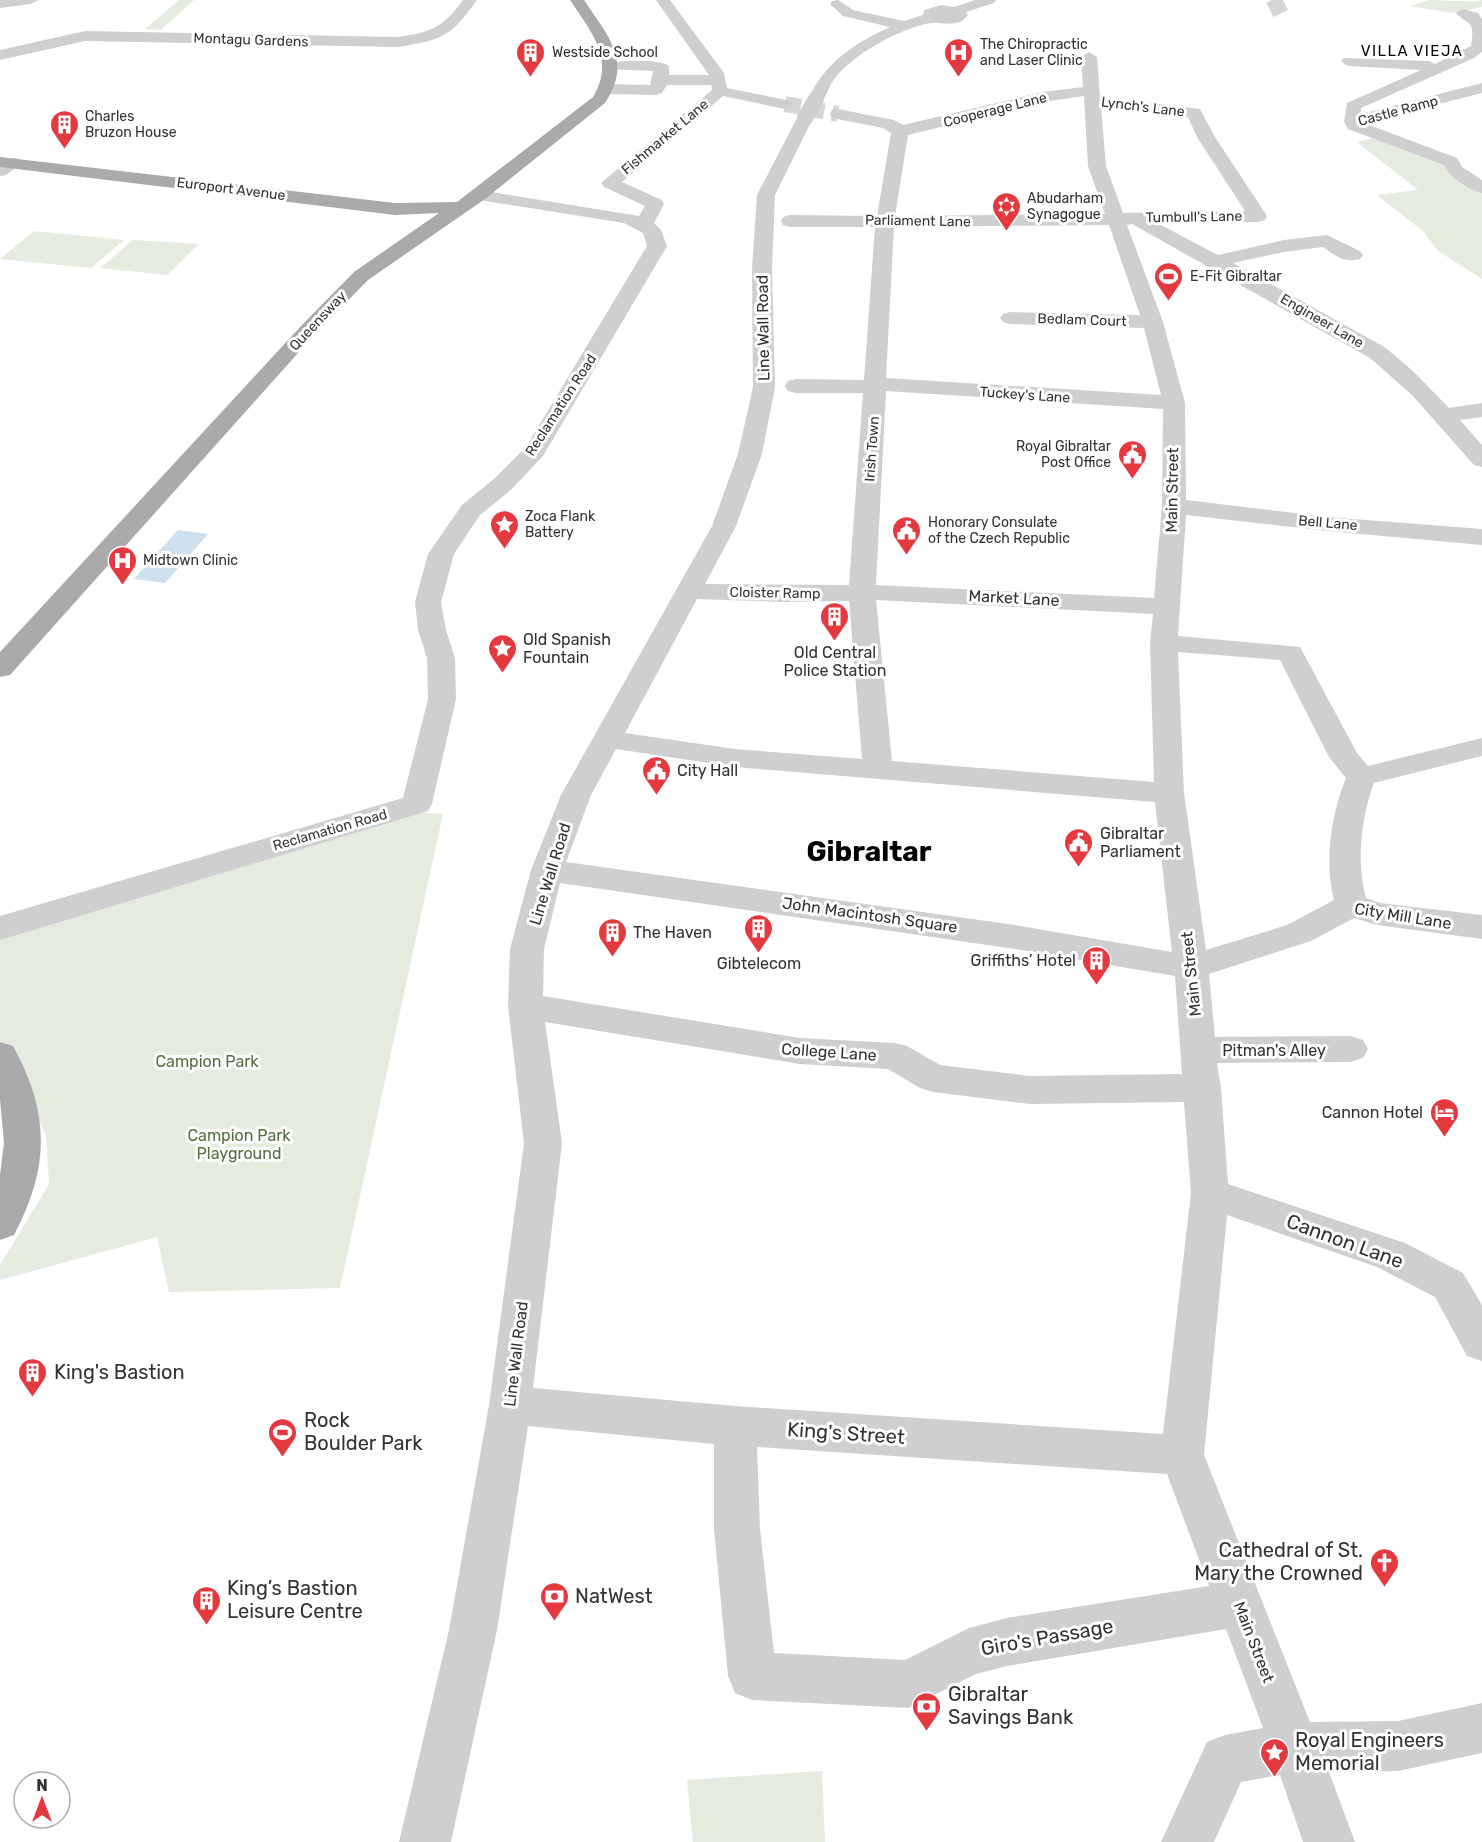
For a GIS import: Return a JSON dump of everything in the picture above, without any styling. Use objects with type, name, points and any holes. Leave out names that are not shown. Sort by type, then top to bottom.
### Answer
[{"type":"main road","points":[[576,0],[608,48],[612,79],[607,89]]},
{"type":"main road","name":"Queensway","points":[[0,669],[321,316],[361,276],[471,201],[596,103],[607,89]]},
{"type":"main road","name":"Europort Avenue","points":[[4,165],[395,209],[471,201]]},
{"type":"main road","points":[[395,209],[408,217],[412,228],[408,243]]},
{"type":"main road","points":[[0,1055],[16,1092],[23,1124],[22,1149],[15,1186],[0,1224]]},
{"type":"street","points":[[0,4],[31,0]]},
{"type":"street","name":"Montagu Gardens","points":[[0,55],[85,36],[398,42],[446,31],[470,0]]},
{"type":"street","name":"Fishmarket Lane","points":[[644,224],[655,204],[610,183],[719,86],[716,73],[663,0]]},
{"type":"street","name":"Line Wall Road","points":[[424,1842],[473,1630],[510,1405],[543,1143],[525,1006],[527,949],[548,870],[576,795],[724,526],[750,454],[764,387],[762,269],[766,195],[802,107],[829,75],[860,48],[906,26],[932,18],[955,19],[961,16],[956,11],[986,2]]},
{"type":"street","points":[[837,4],[848,13],[906,26]]},
{"type":"street","points":[[1352,122],[1353,106],[1469,55],[1480,46],[1481,31],[1473,16],[1463,14]]},
{"type":"street","points":[[8,71],[31,54],[17,50]]},
{"type":"street","name":"Main Street","points":[[1089,57],[1097,166],[1126,218],[1174,403],[1174,506],[1164,643],[1169,793],[1191,967],[1203,1088],[1210,1193],[1182,1455],[1295,1747],[1329,1842]]},
{"type":"street","points":[[1349,61],[1429,66]]},
{"type":"street","points":[[607,89],[656,90],[661,80],[661,66],[612,66]]},
{"type":"street","points":[[661,80],[719,86],[802,107]]},
{"type":"street","name":"Castle Ramp","points":[[1352,122],[1482,88]]},
{"type":"street","name":"Lynch's Lane","points":[[1092,96],[1194,113]]},
{"type":"street","name":"Cooperage Lane","points":[[900,131],[926,127],[1046,97],[1092,96]]},
{"type":"street","name":"Tumbull's Lane","points":[[1126,218],[1258,216],[1206,137],[1194,113]]},
{"type":"street","points":[[838,114],[888,124],[900,131]]},
{"type":"street","name":"Castle Ramp","points":[[1352,122],[1451,162],[1455,170],[1482,188]]},
{"type":"street","name":"Irish Town","points":[[878,769],[862,593],[885,221],[900,131]]},
{"type":"street","points":[[471,201],[607,214],[644,224]]},
{"type":"street","name":"Parliament Lane","points":[[790,221],[993,222],[1126,218]]},
{"type":"street","name":"Engineer Lane","points":[[1126,218],[1215,261],[1378,353],[1397,368],[1444,415],[1482,460]]},
{"type":"street","name":"Reclamation Road","points":[[0,928],[417,804],[442,699],[441,658],[432,630],[428,602],[441,554],[471,510],[503,484],[535,451],[556,418],[657,246],[652,230],[644,224]]},
{"type":"street","points":[[1215,261],[1284,246],[1327,241],[1348,255],[1353,255]]},
{"type":"street","name":"Bedlam Court","points":[[1010,318],[1154,322]]},
{"type":"street","name":"Tuckey's Lane","points":[[796,386],[862,387],[876,384],[1174,403]]},
{"type":"street","points":[[1444,415],[1482,410]]},
{"type":"street","name":"Bell Lane","points":[[1174,506],[1328,524],[1482,537]]},
{"type":"street","name":"Cloister Ramp","points":[[687,591],[782,594],[862,593]]},
{"type":"street","name":"Market Lane","points":[[862,593],[899,592],[1166,607]]},
{"type":"street","points":[[1164,643],[1290,653],[1344,758],[1361,777]]},
{"type":"street","points":[[607,739],[735,758],[1169,793]]},
{"type":"street","points":[[1361,777],[1482,747]]},
{"type":"street","points":[[1351,905],[1346,878],[1348,837],[1355,791],[1361,777]]},
{"type":"street","name":"John Macintosh Square","points":[[548,870],[1015,937],[1191,967]]},
{"type":"street","name":"City Mill Lane","points":[[1191,967],[1299,933],[1351,905],[1377,914],[1482,927]]},
{"type":"street","name":"College Lane","points":[[525,1006],[800,1052],[894,1056],[933,1078],[944,1080],[1031,1090],[1203,1088]]},
{"type":"street","name":"Pitman's Alley","points":[[1199,1050],[1350,1049]]},
{"type":"street","name":"Cannon Lane","points":[[1210,1193],[1391,1255],[1449,1285],[1482,1343]]},
{"type":"street","name":"King's Street","points":[[510,1405],[735,1426],[1182,1455]]},
{"type":"street","name":"Giro's Passage","points":[[735,1426],[737,1529],[752,1676],[908,1684],[969,1652],[987,1647],[1239,1604]]},
{"type":"street","points":[[1187,1842],[1225,1760],[1295,1747],[1398,1746],[1482,1728]]},
{"type":"green space","points":[[179,0],[194,0],[161,30],[145,29]]},
{"type":"green space","points":[[1430,0],[1482,0],[1482,7],[1453,13],[1410,6]]},
{"type":"green space","points":[[1381,136],[1435,157],[1482,185],[1482,279],[1438,251],[1424,232],[1377,195],[1418,190],[1357,142]]},
{"type":"green space","points":[[34,231],[124,240],[91,268],[0,259]]},
{"type":"green space","points":[[133,240],[199,244],[168,275],[100,268]]},
{"type":"green space","name":"Campion Park","points":[[413,812],[443,814],[340,1288],[169,1292],[157,1237],[0,1280],[0,1265],[49,1184],[46,1135],[0,1040],[0,939]]},
{"type":"green space","points":[[822,1771],[825,1842],[693,1842],[687,1780]]},
{"type":"water","points":[[178,530],[208,534],[165,583],[134,579]]},
{"type":"tunnel","points":[[1270,10],[1290,0]]},
{"type":"tunnel","points":[[785,104],[838,114]]},
{"type":"place","name":"Westside School","points":[[531,78]]},
{"type":"place","name":"The Chiropractic and Laser Clinic","points":[[959,78]]},
{"type":"place","name":"Charles Bruzon House","points":[[64,150]]},
{"type":"place","name":"Abudarham Synagogue","points":[[1006,232]]},
{"type":"place","name":"E-Fit Gibraltar","points":[[1169,302]]},
{"type":"place","name":"Royal Gibraltar Post Office","points":[[1132,480]]},
{"type":"place","name":"Zoca Flank Battery","points":[[504,550]]},
{"type":"place","name":"Honorary Consulate of the Czech Republic","points":[[907,556]]},
{"type":"place","name":"Midtown Clinic","points":[[122,586]]},
{"type":"place","name":"Old Central Police Station","points":[[835,642]]},
{"type":"place","name":"Old Spanish Fountain","points":[[502,674]]},
{"type":"place","name":"City Hall","points":[[656,796]]},
{"type":"place","name":"Gibraltar Parliament","points":[[1079,868]]},
{"type":"place","name":"Gibtelecom","points":[[759,954]]},
{"type":"place","name":"The Haven","points":[[612,958]]},
{"type":"place","name":"Griffiths’ Hotel","points":[[1097,986]]},
{"type":"place","name":"Cannon Hotel","points":[[1444,1138]]},
{"type":"place","name":"King's Bastion","points":[[33,1398]]},
{"type":"place","name":"Rock Boulder Park","points":[[283,1458]]},
{"type":"place","name":"Cathedral of St. Mary the Crowned","points":[[1384,1588]]},
{"type":"place","name":"NatWest","points":[[554,1622]]},
{"type":"place","name":"King’s Bastion Leisure Centre","points":[[206,1626]]},
{"type":"place","name":"Gibraltar Savings Bank","points":[[927,1732]]},
{"type":"place","name":"Royal Engineers Memorial","points":[[1274,1778]]},
{"type":"district","name":"VILLA VIEJA","points":[[1412,51]]},
{"type":"district","name":"Gibraltar","points":[[869,851]]},
{"type":"park label","name":"Campion Park Playground","points":[[239,1144]]}]
